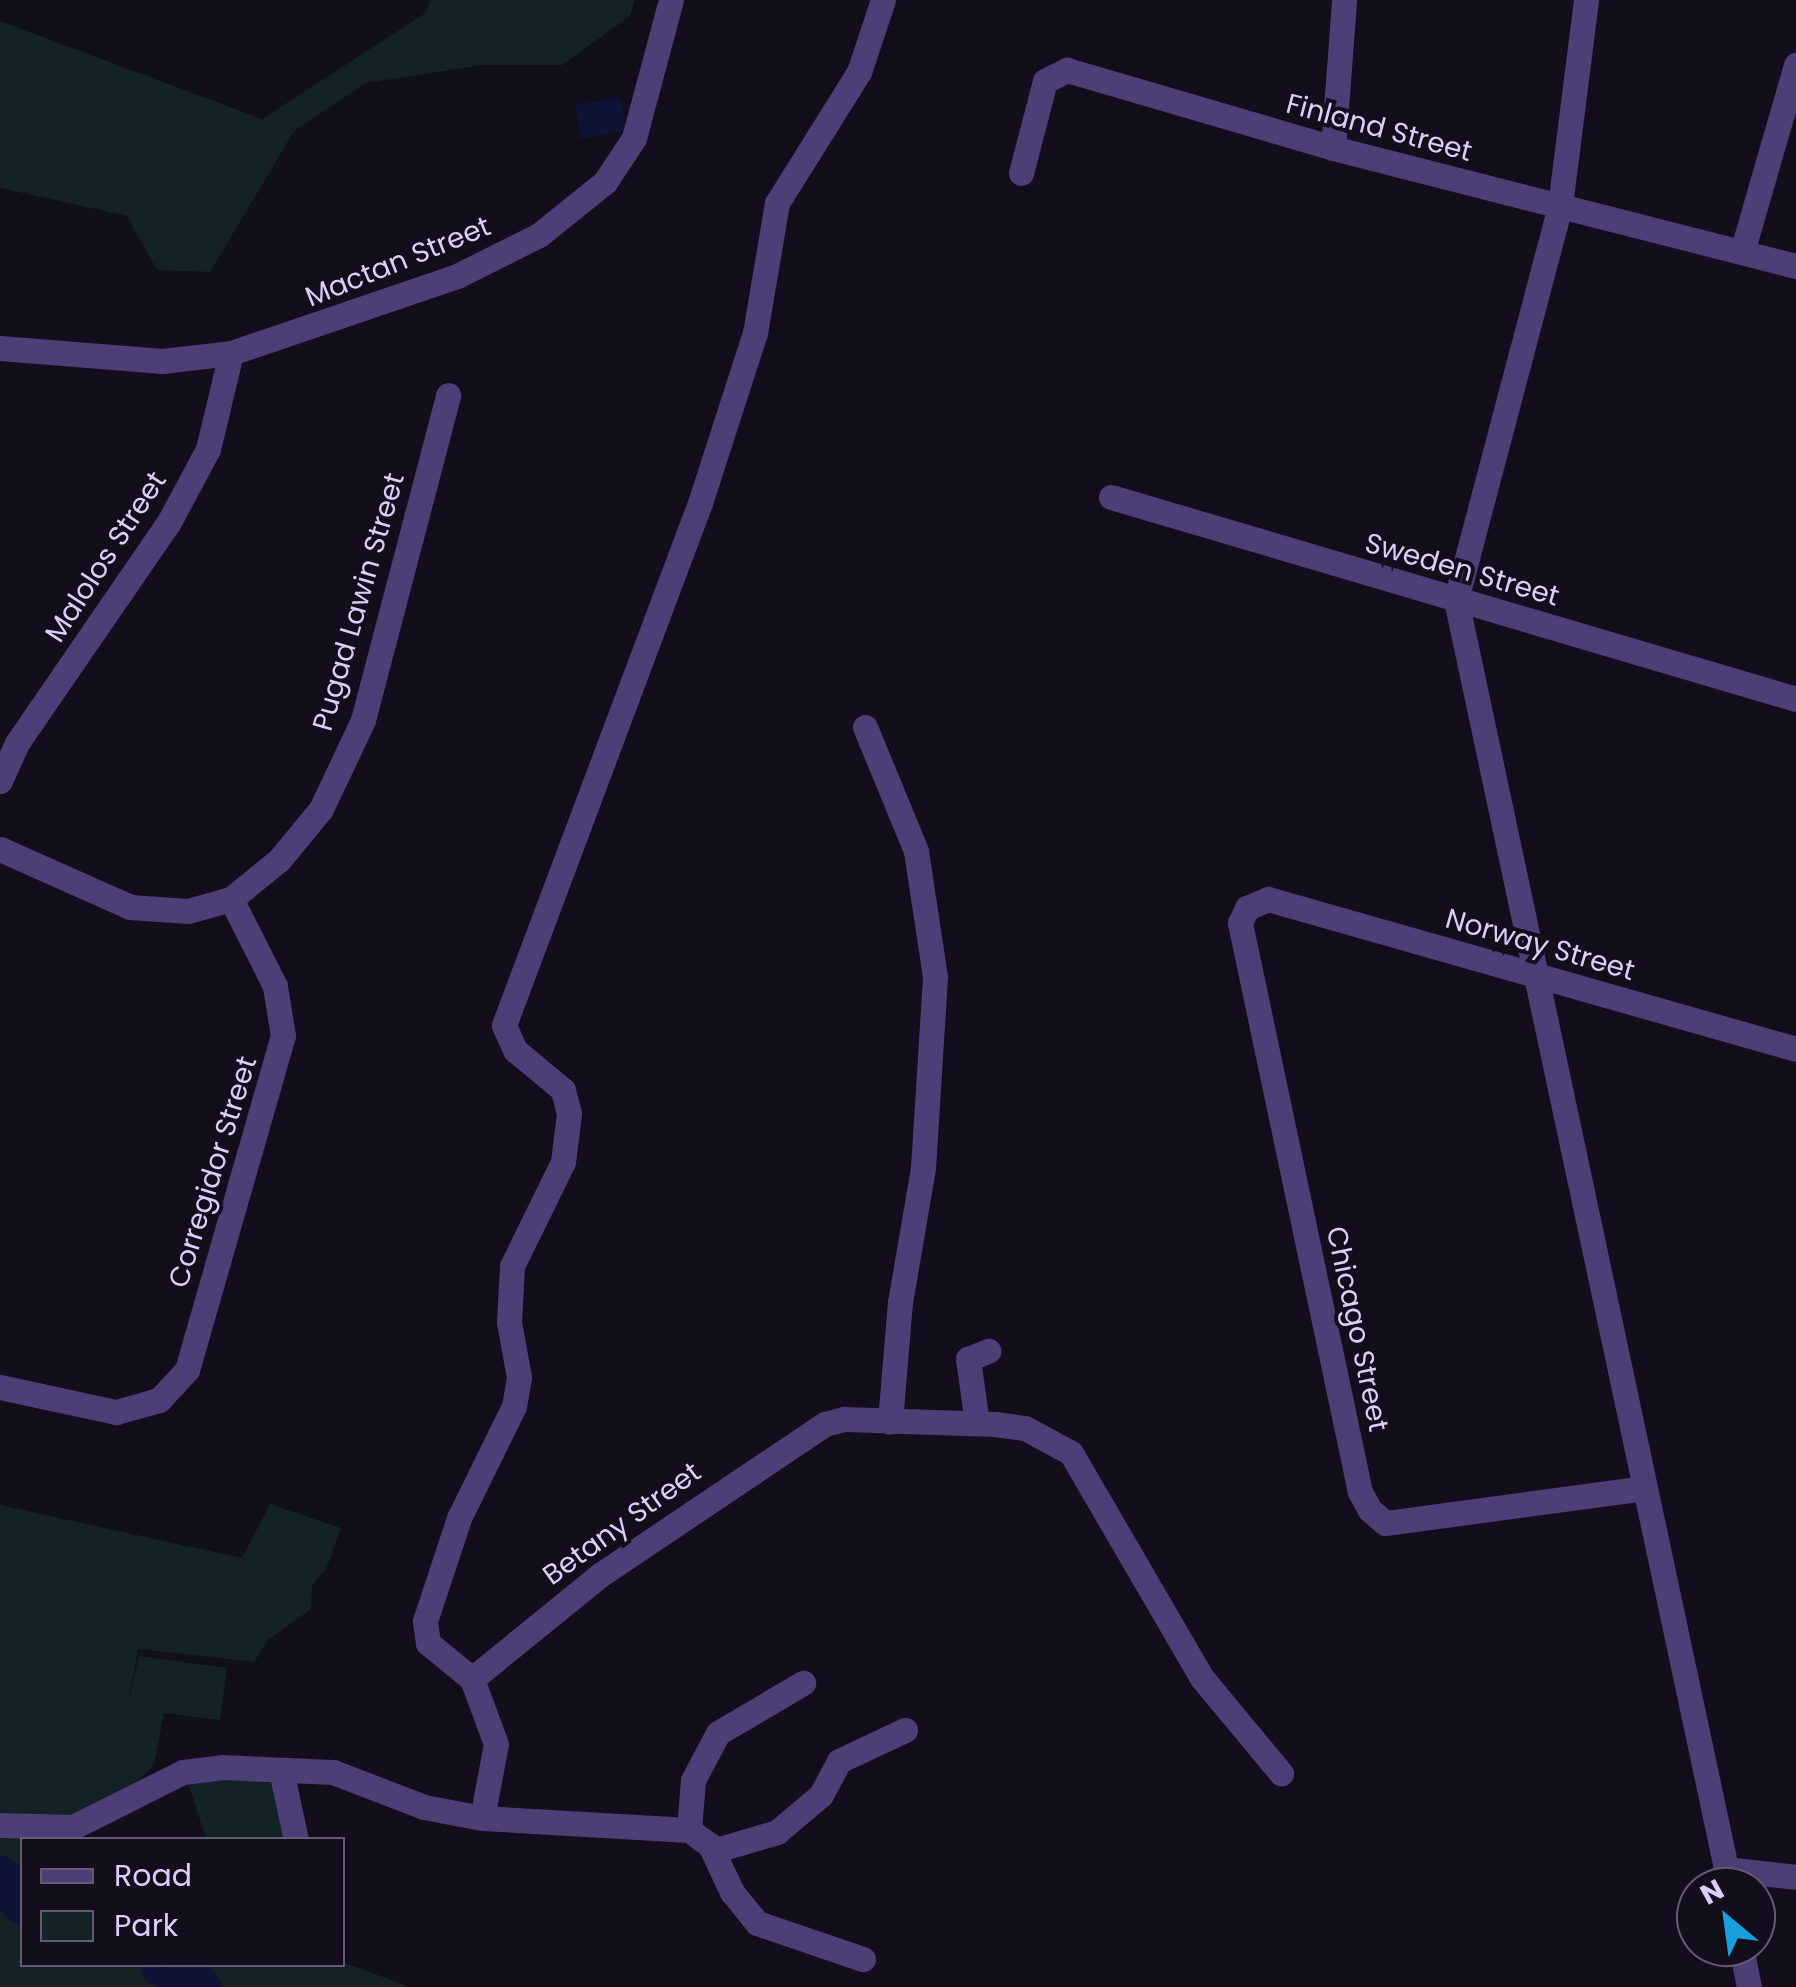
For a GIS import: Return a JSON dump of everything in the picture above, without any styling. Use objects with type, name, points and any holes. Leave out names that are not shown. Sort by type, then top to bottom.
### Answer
[{"type":"street","name":"Mactan Street","points":[[0,348],[162,361],[232,353],[456,276],[572,215],[605,182],[634,138],[671,0]]},
{"type":"street","points":[[482,1818],[496,1744],[472,1680],[428,1643],[425,1621],[458,1518],[514,1406],[519,1378],[510,1322],[512,1266],[563,1162],[570,1113],[563,1090],[515,1050],[504,1024],[700,503],[754,333],[777,203],[859,72],[883,0]]},
{"type":"street","points":[[1332,148],[1344,0]]},
{"type":"street","points":[[1586,0],[1560,206],[1456,600],[1540,977],[1726,1867]]},
{"type":"street","points":[[1742,252],[1796,64]]},
{"type":"street","name":"Finland Street","points":[[1020,173],[1045,80],[1067,70],[1332,148],[1796,266]]},
{"type":"street","name":"Malolos Street","points":[[0,781],[17,743],[169,522],[208,449],[232,353]]},
{"type":"street","name":"Pugad Lawin Street","points":[[0,849],[130,907],[188,911],[231,899],[280,860],[321,809],[363,720],[448,395]]},
{"type":"street","name":"Sweden Street","points":[[1111,497],[1796,699]]},
{"type":"street","points":[[865,727],[916,851],[936,977],[923,1168],[900,1302],[890,1422]]},
{"type":"street","name":"Corregidor Street","points":[[0,1387],[116,1412],[160,1400],[186,1370],[283,1036],[275,986],[231,899]]},
{"type":"street","name":"Norway Street","points":[[1268,899],[1796,1049]]},
{"type":"street","name":"Chicago Street","points":[[1268,899],[1254,902],[1240,923],[1356,1473],[1370,1510],[1385,1523],[1645,1488]]},
{"type":"street","points":[[977,1423],[968,1359],[988,1351]]},
{"type":"street","name":"Betany Street","points":[[472,1680],[600,1575],[762,1461],[825,1424],[977,1423],[1025,1428],[1071,1453],[1202,1678],[1281,1774]]},
{"type":"street","points":[[689,1830],[693,1780],[718,1733],[804,1683]]},
{"type":"street","points":[[713,1850],[777,1832],[820,1795],[839,1761],[904,1730]]},
{"type":"street","points":[[281,1770],[295,1837]]},
{"type":"street","points":[[0,1825],[73,1828],[183,1772],[333,1772],[424,1807],[482,1818],[689,1830],[713,1850],[732,1892],[756,1922],[863,1959]]},
{"type":"green space","points":[[432,0],[635,0],[630,16],[562,65],[483,65],[366,83],[294,131],[210,272],[157,270],[127,216],[0,188],[0,21],[262,119],[424,14]]},
{"type":"green space","points":[[270,1504],[341,1528],[327,1567],[312,1586],[311,1609],[267,1641],[254,1662],[138,1649],[128,1703],[139,1656],[227,1668],[220,1720],[164,1713],[154,1765],[124,1794],[65,1837],[20,1837],[20,1967],[345,1967],[345,1963],[410,1987],[0,1987],[0,1505],[242,1558]]},
{"type":"green space","points":[[217,1775],[273,1783],[306,1825],[309,1837],[205,1837],[189,1786]]},
{"type":"water","points":[[620,97],[626,130],[581,139],[575,105]]},
{"type":"waterway","points":[[0,1878],[20,1899]]},
{"type":"waterway","points":[[0,1900],[20,1909]]},
{"type":"waterway","points":[[169,1967],[188,1975],[198,1987]]}]
